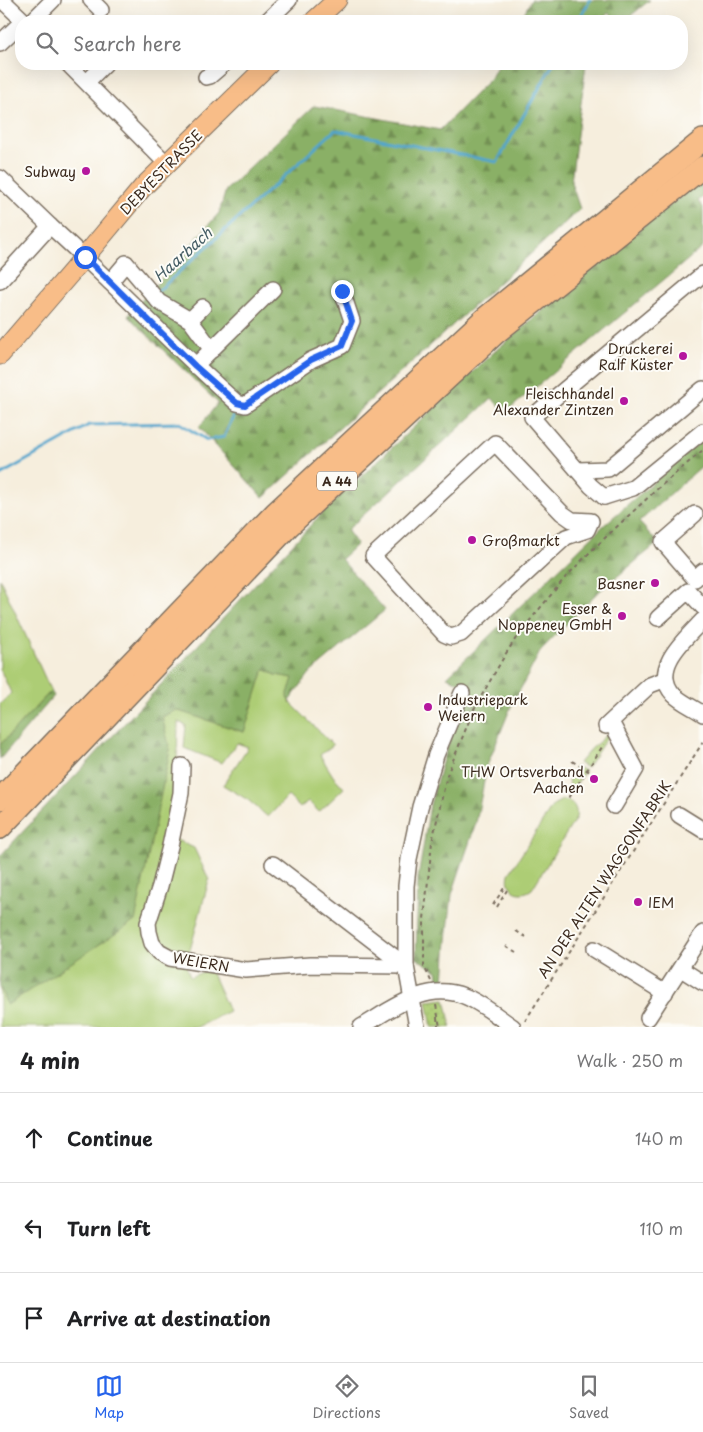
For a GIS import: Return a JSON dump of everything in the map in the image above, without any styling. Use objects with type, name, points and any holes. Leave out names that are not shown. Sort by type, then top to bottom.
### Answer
[{"type":"highway","name":"A 44","points":[[0,799],[275,513],[484,319],[703,140]]},
{"type":"highway","name":"A 44","points":[[0,828],[289,526],[496,333],[703,166]]},
{"type":"main road","points":[[321,15],[337,0]]},
{"type":"main road","name":"DEBYESTRASSE","points":[[3,343],[85,257],[143,187],[264,70]]},
{"type":"street","points":[[2,0],[16,15]]},
{"type":"street","points":[[38,15],[53,0]]},
{"type":"street","points":[[273,15],[289,0]]},
{"type":"street","points":[[0,43],[15,29]]},
{"type":"street","points":[[74,70],[167,164]]},
{"type":"street","points":[[87,82],[99,70]]},
{"type":"street","points":[[206,77],[217,70]]},
{"type":"street","points":[[0,178],[85,257],[195,366],[237,403],[245,405],[311,360],[342,346],[352,321],[342,291]]},
{"type":"street","points":[[0,280],[50,226]]},
{"type":"street","points":[[110,282],[126,263],[159,302],[190,320],[212,350]]},
{"type":"street","points":[[604,497],[591,486],[532,417],[703,274]]},
{"type":"street","points":[[195,366],[273,289]]},
{"type":"street","points":[[190,320],[203,307]]},
{"type":"street","points":[[578,470],[608,469],[703,389]]},
{"type":"street","points":[[592,521],[572,520],[562,513],[495,443],[373,556],[444,634],[451,637],[461,634],[566,537],[587,530],[595,518],[604,497],[632,488],[703,431]]},
{"type":"street","points":[[695,514],[663,542],[695,579],[702,575]]},
{"type":"street","points":[[658,618],[688,591],[703,607]]},
{"type":"street","points":[[703,620],[672,655],[666,670],[668,687],[675,696],[703,714]]},
{"type":"street","points":[[614,806],[636,769],[609,724],[650,685],[666,679]]},
{"type":"street","points":[[417,1027],[406,966],[406,886],[412,841],[436,755],[462,693]]},
{"type":"street","name":"WEIERN","points":[[182,766],[181,793],[170,846],[148,923],[150,938],[159,952],[170,958],[246,970],[310,965],[406,966]]},
{"type":"street","points":[[679,815],[703,830]]},
{"type":"street","points":[[273,864],[406,966]]},
{"type":"street","points":[[648,1018],[703,933]]},
{"type":"street","points":[[594,949],[665,993]]},
{"type":"street","points":[[681,969],[703,983]]},
{"type":"street","points":[[361,1027],[412,997],[434,992],[450,992],[464,996],[519,1024]]},
{"type":"path","points":[[434,992],[424,966],[424,919],[432,842],[447,775],[474,709],[504,655],[564,579],[648,497],[703,450]]},
{"type":"path","name":"AN DER ALTEN WAGGONFABRIK","points":[[519,1024],[703,742]]},
{"type":"path","points":[[569,798],[604,744]]},
{"type":"path","points":[[572,761],[588,771]]},
{"type":"path","points":[[493,905],[504,888]]},
{"type":"path","points":[[497,907],[507,890]]},
{"type":"path","points":[[516,931],[526,937]]},
{"type":"path","points":[[506,946],[516,952]]},
{"type":"path","points":[[439,1027],[436,1002],[439,1027]]},
{"type":"green space","points":[[531,0],[650,0],[631,15],[611,15],[608,13],[606,15],[523,15]]},
{"type":"green space","points":[[495,70],[585,70],[571,182],[580,209],[263,498],[199,427],[218,403],[128,316],[219,213],[226,190],[314,106],[440,130],[491,78]]},
{"type":"green space","points":[[703,179],[703,197],[698,201],[703,207],[703,247],[505,413],[492,398],[347,530],[357,544],[341,559],[385,610],[310,673],[289,701],[287,697],[293,678],[276,675],[264,669],[244,732],[176,710],[162,717],[170,750],[135,921],[7,1005],[0,987],[0,856],[321,514],[494,352],[623,242]]},
{"type":"green space","points":[[703,439],[703,465],[639,522],[658,543],[596,594],[541,650],[510,709],[487,766],[476,823],[452,894],[444,982],[439,982],[437,971],[416,958],[418,878],[430,805],[444,756],[470,687],[447,677],[603,526]]},
{"type":"green space","points":[[0,579],[51,691],[0,745],[0,704],[11,693],[0,669]]},
{"type":"green space","points":[[264,669],[276,675],[294,678],[287,697],[333,745],[320,755],[333,776],[344,788],[319,812],[308,801],[300,808],[288,796],[268,817],[248,800],[223,785],[248,747],[237,743],[222,763],[184,748],[186,725],[178,722],[176,800],[168,836],[194,848],[209,880],[186,965],[190,977],[210,969],[229,1011],[197,1027],[0,1027],[0,987],[7,1004],[170,750],[162,717],[176,710],[244,732]]},
{"type":"green space","points":[[51,691],[54,696],[0,759],[0,745]]},
{"type":"green space","points":[[611,731],[587,768],[579,763],[590,750]]},
{"type":"green space","points":[[576,766],[585,771],[572,791],[568,781]]},
{"type":"green space","points":[[562,800],[569,801],[574,805],[576,818],[532,889],[522,893],[514,891],[509,884],[509,874],[553,805]]},
{"type":"green space","points":[[445,999],[451,1027],[432,1027],[427,1001]]},
{"type":"waterway","name":"Haarbach","points":[[581,15],[590,0]]},
{"type":"waterway","name":"Haarbach","points":[[157,292],[335,130],[497,162],[550,70]]},
{"type":"waterway","name":"Haarbach","points":[[0,475],[89,425],[179,423],[207,440],[224,437],[234,415],[228,403]]},
{"type":"place","name":"Subway","points":[[86,171]]},
{"type":"place","name":"Druckerei Ralf Küster","points":[[683,356]]},
{"type":"place","name":"Fleischhandel Alexander Zintzen","points":[[624,401]]},
{"type":"place","name":"Großmarkt","points":[[472,540]]},
{"type":"place","name":"Basner","points":[[655,583]]},
{"type":"place","name":"Esser & Noppeney GmbH","points":[[622,616]]},
{"type":"place","name":"Industriepark Weiern","points":[[428,707]]},
{"type":"place","name":"THW Ortsverband Aachen","points":[[594,779]]},
{"type":"place","name":"IEM","points":[[638,902]]},
{"type":"route","points":[[85,257],[195,366],[237,403],[245,405],[311,360],[342,346],[352,321],[342,291]]}]
